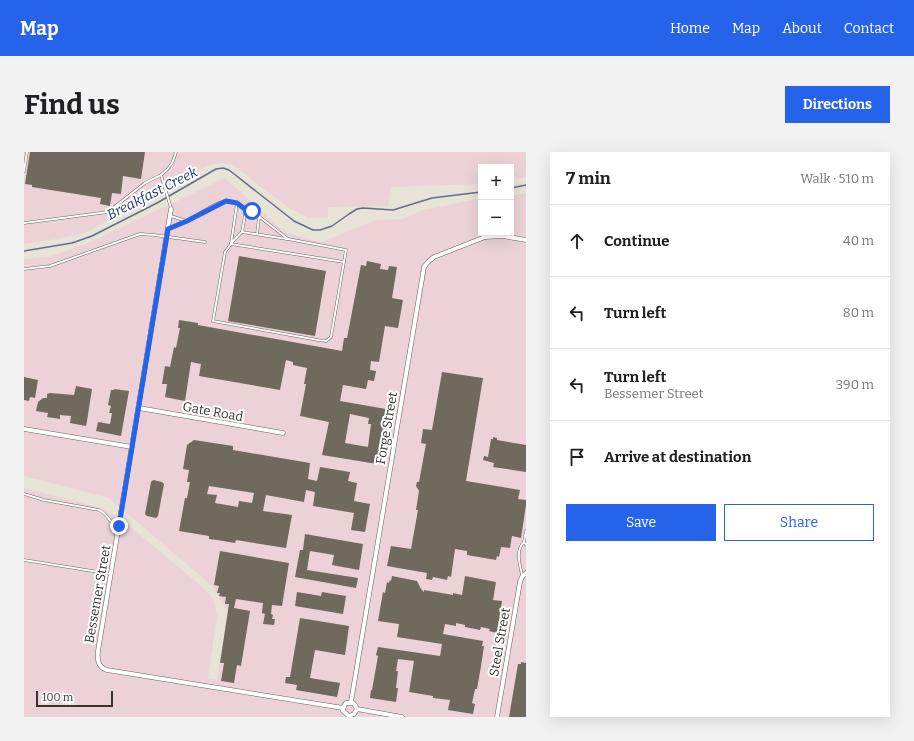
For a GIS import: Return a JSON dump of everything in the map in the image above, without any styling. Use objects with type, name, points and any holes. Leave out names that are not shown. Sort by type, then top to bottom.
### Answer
[{"type":"street","name":"Bessemer Street","points":[[171,210],[97,657],[99,663],[107,670],[343,708]]},
{"type":"street","name":"Forge Street","points":[[351,702],[423,270],[431,259],[482,238],[503,236],[526,240]]},
{"type":"street","name":"Gate Road","points":[[139,408],[284,433]]},
{"type":"street","points":[[24,429],[132,447]]},
{"type":"street","points":[[522,577],[526,573]]},
{"type":"street","name":"Steel Street","points":[[497,717],[510,633],[522,577]]},
{"type":"street","points":[[351,702],[355,705],[357,710],[354,714],[349,716],[344,713],[343,708],[346,703],[351,702]]},
{"type":"street","points":[[357,710],[402,717]]},
{"type":"lane","points":[[24,171],[27,152]]},
{"type":"lane","points":[[24,223],[108,212],[145,183],[169,168],[176,152]]},
{"type":"lane","points":[[161,174],[171,210]]},
{"type":"lane","points":[[168,229],[187,221],[222,202],[229,201],[237,203],[252,211],[288,239]]},
{"type":"lane","points":[[231,244],[237,203]]},
{"type":"lane","points":[[242,232],[346,250],[332,337],[326,341],[318,340],[213,321],[225,252],[242,232],[246,209]]},
{"type":"lane","points":[[170,216],[187,221]]},
{"type":"lane","points":[[257,234],[259,217]]},
{"type":"lane","points":[[24,269],[50,266],[140,234],[205,242]]},
{"type":"lane","points":[[231,244],[344,262]]},
{"type":"lane","points":[[24,494],[44,500],[99,510],[106,514],[112,524],[119,526]]},
{"type":"lane","points":[[522,577],[519,553],[522,544],[525,543],[526,531]]},
{"type":"lane","points":[[24,560],[111,574]]},
{"type":"shaded area","points":[[24,152],[526,152],[526,177],[517,179],[516,176],[514,176],[514,164],[478,164],[478,184],[391,187],[388,206],[328,207],[328,218],[308,218],[288,207],[233,165],[219,163],[207,166],[87,232],[57,239],[24,244]]},
{"type":"shaded area","points":[[225,178],[286,233],[322,242],[376,220],[404,219],[420,211],[478,199],[478,236],[514,236],[514,195],[526,193],[526,717],[24,717],[24,488],[104,509],[127,524],[207,591],[214,600],[217,616],[208,679],[217,680],[228,611],[212,587],[205,580],[109,498],[24,476],[24,259],[49,257],[91,242]]},
{"type":"building","points":[[30,152],[145,152],[141,179],[123,176],[121,194],[112,193],[110,206],[100,204],[101,198],[32,187],[32,185],[25,184]]},
{"type":"building","points":[[239,256],[326,271],[315,336],[228,321]]},
{"type":"building","points":[[367,261],[381,264],[380,269],[388,270],[389,266],[397,267],[392,298],[403,300],[398,328],[385,326],[379,362],[371,361],[370,370],[376,371],[374,381],[368,380],[366,389],[343,385],[340,401],[386,409],[377,464],[322,455],[329,422],[300,416],[306,384],[304,384],[307,368],[293,365],[293,362],[286,360],[280,390],[199,376],[201,364],[191,362],[185,401],[165,397],[167,384],[162,384],[165,366],[170,367],[174,347],[176,348],[180,328],[178,328],[179,320],[198,323],[198,325],[342,351],[344,338],[347,338],[361,265],[366,266]],"holes":[[[350,414],[369,418],[368,424],[371,424],[368,447],[345,443]]]},
{"type":"building","points":[[442,372],[483,378],[466,481],[520,490],[518,499],[526,500],[526,505],[521,538],[512,536],[510,548],[501,547],[499,557],[497,556],[496,560],[467,555],[467,551],[455,549],[451,577],[448,576],[447,580],[433,577],[432,580],[426,579],[427,573],[387,566],[391,546],[411,549],[418,510],[416,510],[419,491],[416,486],[417,482],[419,482],[426,444],[421,443],[423,429],[432,430]]},
{"type":"building","points":[[24,377],[38,380],[35,398],[30,397],[29,401],[24,400]]},
{"type":"building","points":[[76,386],[92,389],[86,426],[70,423],[71,416],[60,415],[60,419],[47,417],[48,413],[36,411],[38,402],[43,398],[47,398],[47,394],[74,395]]},
{"type":"building","points":[[111,390],[129,391],[121,436],[96,431],[98,422],[110,424],[112,413],[109,413],[111,406],[108,405]]},
{"type":"building","points":[[493,437],[497,438],[497,440],[526,445],[526,472],[493,467],[494,463],[483,460],[484,456],[488,457],[491,439],[493,439]]},
{"type":"building","points":[[194,440],[233,446],[233,450],[310,463],[308,479],[317,481],[320,467],[350,472],[348,481],[357,483],[354,501],[370,504],[365,532],[351,530],[354,513],[313,506],[315,492],[306,490],[304,502],[266,495],[263,511],[292,515],[286,548],[236,540],[235,543],[209,539],[209,536],[179,531],[185,498],[187,498],[190,482],[187,482],[189,470],[183,469],[187,445]],"holes":[[[209,486],[254,493],[252,503],[239,501],[238,507],[215,503],[217,495],[207,494]]]},
{"type":"building","points":[[153,480],[164,484],[158,516],[156,518],[145,514],[151,482]]},
{"type":"building","points":[[305,534],[363,544],[359,570],[332,565],[334,555],[310,551],[307,570],[358,578],[356,588],[295,577],[300,550],[303,550]]},
{"type":"building","points":[[220,551],[289,563],[282,606],[272,605],[271,614],[273,615],[272,619],[275,619],[274,625],[263,624],[265,614],[262,613],[263,603],[236,599],[234,608],[250,611],[241,666],[237,665],[234,683],[221,681],[224,663],[220,663],[229,604],[225,604],[226,597],[219,596],[220,593],[217,593],[219,586],[214,585]]},
{"type":"building","points":[[392,576],[417,581],[424,592],[424,590],[453,595],[453,593],[462,595],[465,576],[496,582],[493,600],[502,601],[497,633],[489,631],[490,629],[481,627],[480,630],[465,627],[465,625],[456,623],[456,626],[445,624],[443,634],[483,641],[482,646],[484,646],[477,689],[475,689],[472,703],[475,704],[473,714],[448,710],[450,700],[433,698],[433,696],[409,692],[414,661],[398,659],[396,671],[398,671],[396,688],[398,688],[396,702],[370,698],[378,656],[376,655],[378,647],[440,656],[442,644],[397,637],[399,624],[378,621],[383,592],[385,593],[387,582],[389,583],[390,580],[391,581]]},
{"type":"building","points":[[297,592],[321,596],[322,592],[346,596],[343,614],[295,606]]},
{"type":"building","points":[[300,618],[349,626],[345,655],[315,650],[310,678],[340,683],[337,697],[296,690],[297,685],[285,683],[286,677],[290,677]]},
{"type":"building","points":[[521,662],[526,663],[526,717],[509,717],[518,664],[521,664]]},
{"type":"waterway","name":"Breakfast Creek","points":[[24,251],[72,243],[92,236],[157,203],[216,169],[223,168],[229,170],[294,221],[313,230],[320,230],[332,226],[357,209],[393,210],[432,198],[478,192]]},
{"type":"waterway","name":"Breakfast Creek","points":[[514,187],[526,185]]},
{"type":"route","points":[[119,526],[168,229],[226,201],[232,201],[246,210],[252,211]]}]
